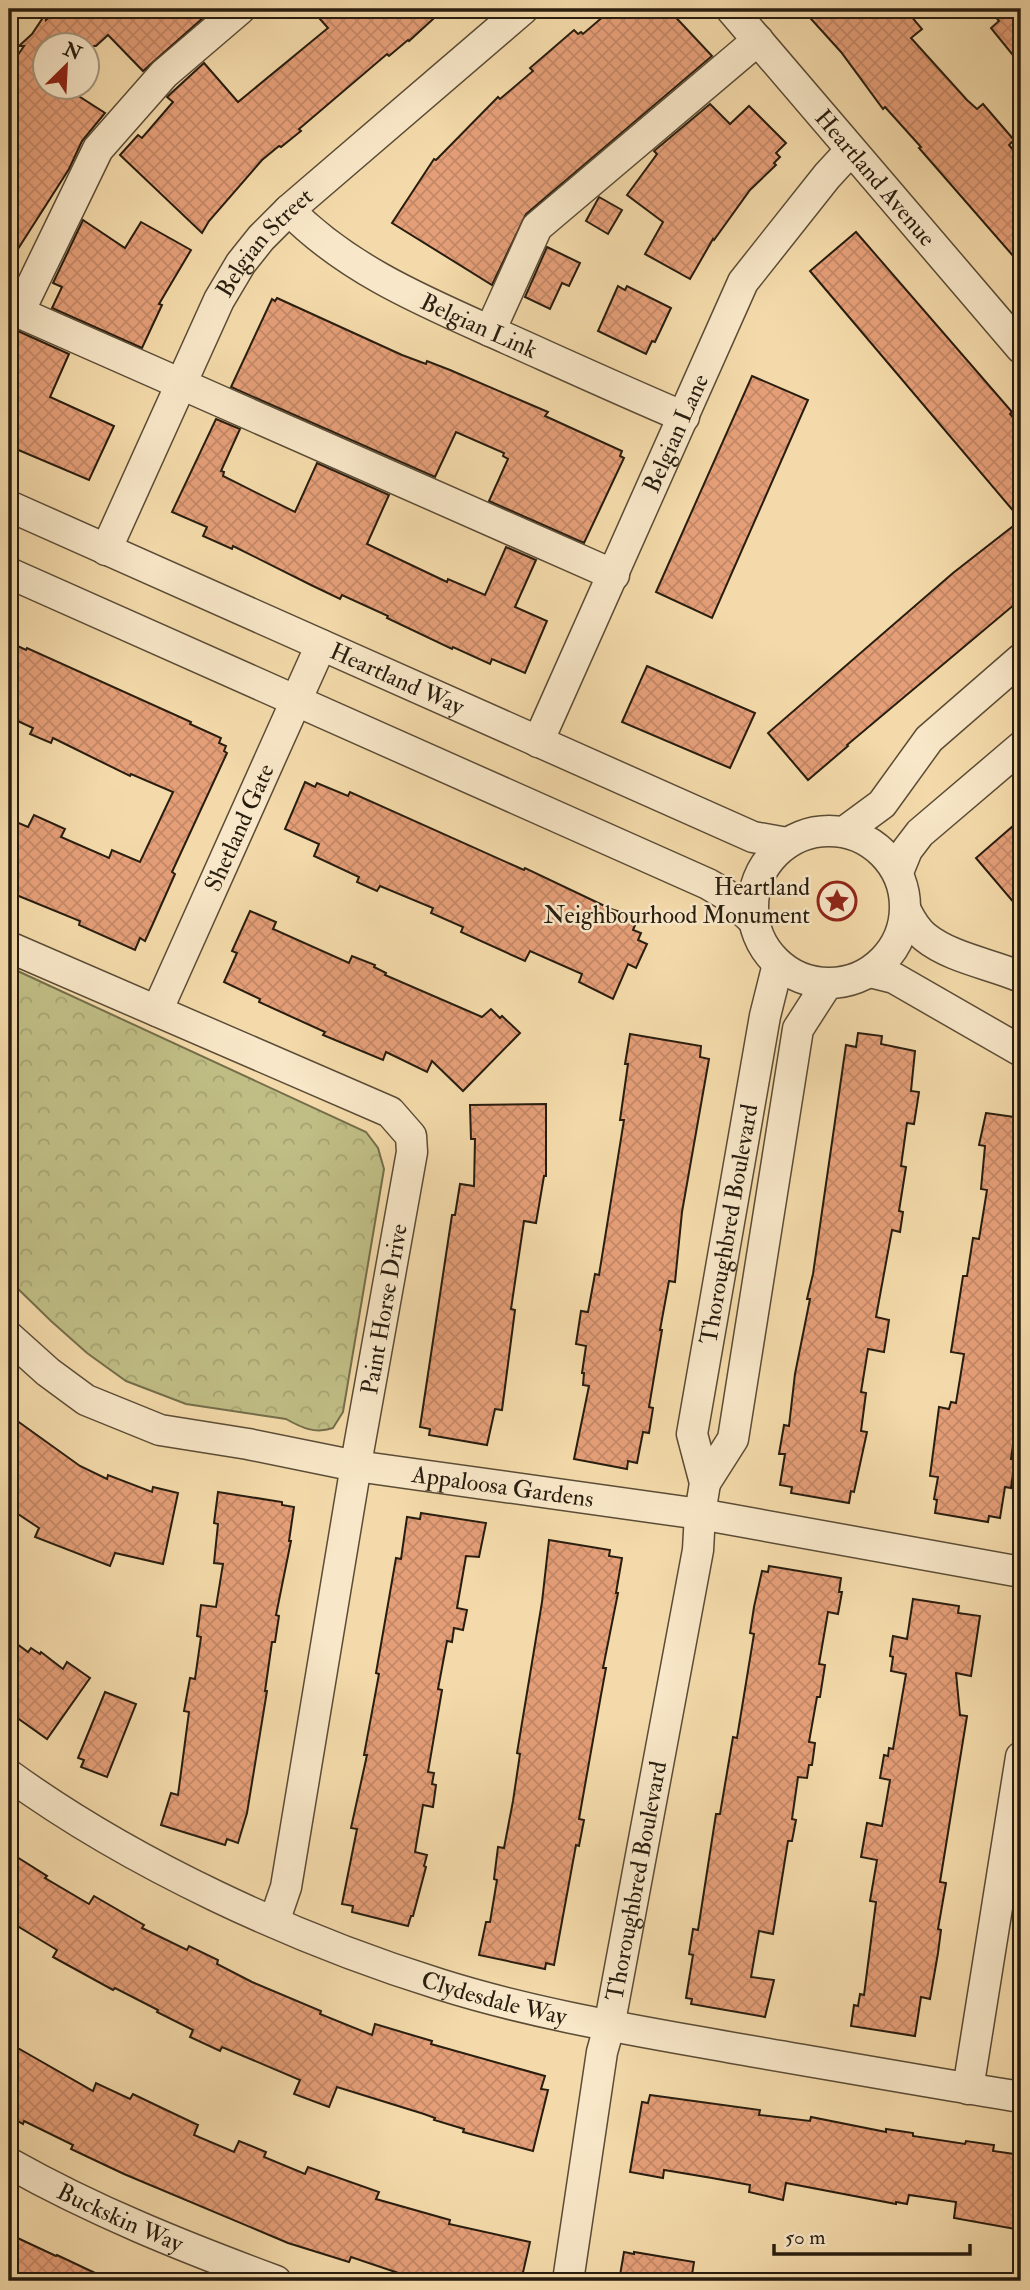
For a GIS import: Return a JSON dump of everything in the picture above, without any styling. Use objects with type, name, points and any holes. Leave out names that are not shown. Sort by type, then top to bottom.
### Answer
[{"type":"street","points":[[240,9],[164,74],[98,149],[14,310],[614,575]]},
{"type":"street","name":"Belgian Street","points":[[106,550],[219,300],[241,262],[261,238],[321,180],[523,9]]},
{"type":"street","name":"Heartland Avenue","points":[[731,9],[1021,348]]},
{"type":"street","points":[[490,331],[537,227],[758,40]]},
{"type":"street","name":"Belgian Lane","points":[[538,742],[743,282],[827,176],[851,150]]},
{"type":"street","name":"Belgian Link","points":[[289,210],[313,234],[414,298],[684,416]]},
{"type":"street","name":"Heartland Way","points":[[9,506],[753,837],[787,843]]},
{"type":"street","points":[[9,573],[708,884],[725,894],[754,921]]},
{"type":"street","name":"Shetland Gate","points":[[157,1011],[321,645]]},
{"type":"street","points":[[844,832],[882,804],[929,739],[1021,659]]},
{"type":"street","points":[[898,872],[907,850],[920,833],[1021,747]]},
{"type":"street","points":[[844,832],[866,840],[884,853],[898,872],[906,911],[901,935],[888,956],[870,972],[849,981],[827,984],[801,978],[778,964],[762,944],[754,921],[753,899],[759,877],[770,858],[787,843],[805,834],[844,832]]},
{"type":"street","points":[[906,911],[914,926],[926,938],[956,953],[1021,977]]},
{"type":"street","name":"Paint Horse Drive","points":[[9,947],[390,1112],[411,1136],[412,1153],[356,1466],[286,1887],[274,1922]]},
{"type":"street","name":"Thoroughbred Boulevard","points":[[705,1483],[692,1434],[762,1030],[778,964]]},
{"type":"street","points":[[870,972],[894,978],[1021,1051]]},
{"type":"street","name":"Thoroughbred Boulevard","points":[[568,2281],[602,2052],[698,1550],[705,1483],[733,1439],[798,1029],[827,984]]},
{"type":"street","name":"Appaloosa Gardens","points":[[9,1337],[48,1372],[86,1400],[125,1417],[172,1432],[356,1466],[700,1514],[1021,1572]]},
{"type":"street","points":[[968,2089],[1021,1757]]},
{"type":"street","name":"Clydesdale Way","points":[[9,1775],[88,1826],[149,1860],[274,1922],[369,1960],[440,1984],[608,2027],[1021,2097]]},
{"type":"street","name":"Buckskin Way","points":[[9,2163],[44,2183],[187,2248],[275,2281]]},
{"type":"green space","points":[[9,967],[366,1132],[378,1148],[384,1169],[343,1412],[333,1428],[314,1430],[286,1419],[186,1404],[126,1381],[87,1353],[9,1280]]},
{"type":"building","points":[[58,9],[213,9],[143,71],[108,35],[102,40],[102,32],[33,32],[46,13],[46,20]]},
{"type":"building","points":[[311,9],[444,9],[409,41],[389,56],[387,54],[299,129],[301,131],[262,160],[209,221],[202,233],[120,155],[138,135],[142,138],[173,102],[167,97],[204,63],[238,102],[328,28]]},
{"type":"building","points":[[612,9],[668,9],[712,56],[526,214],[492,285],[392,223],[434,159],[436,160],[498,97],[500,99],[533,71],[530,68],[574,30],[583,34]]},
{"type":"building","points":[[802,9],[905,9],[922,29],[911,38],[967,100],[977,109],[983,104],[1014,140],[1009,145],[1021,159],[1021,265],[919,148],[921,147],[885,107],[883,109],[841,52]]},
{"type":"building","points":[[989,9],[1021,9],[1021,65],[991,28],[999,21]]},
{"type":"building","points":[[32,34],[32,102],[88,102],[105,113],[82,141],[69,169],[9,263],[9,68],[24,46],[19,46]]},
{"type":"building","points":[[710,104],[730,124],[749,106],[786,143],[776,153],[780,157],[774,163],[776,165],[750,190],[713,239],[690,279],[645,254],[663,222],[627,195],[657,154],[654,151]]},
{"type":"building","points":[[599,197],[622,210],[608,234],[586,221]]},
{"type":"building","points":[[83,220],[125,248],[141,222],[191,250],[159,304],[162,305],[142,348],[52,308],[62,287],[53,283]]},
{"type":"building","points":[[856,232],[1012,412],[1010,414],[1021,426],[1021,520],[810,271]]},
{"type":"building","points":[[547,247],[580,263],[569,286],[562,283],[550,309],[525,297]]},
{"type":"building","points":[[618,286],[625,290],[627,286],[671,308],[655,342],[652,341],[646,354],[598,331]]},
{"type":"building","points":[[277,298],[402,355],[426,364],[427,361],[548,412],[545,416],[622,451],[620,456],[624,458],[584,543],[489,501],[508,459],[503,456],[504,453],[456,432],[435,477],[231,387],[272,299],[275,301]]},
{"type":"building","points":[[9,327],[69,354],[50,397],[114,426],[89,480],[9,446]]},
{"type":"building","points":[[752,376],[808,400],[712,618],[656,592]]},
{"type":"building","points":[[216,419],[240,429],[221,471],[224,472],[223,476],[295,512],[317,463],[389,495],[367,544],[447,582],[448,579],[485,595],[506,547],[536,560],[515,607],[547,621],[525,673],[492,659],[490,664],[453,647],[452,649],[342,595],[340,599],[233,546],[232,549],[203,536],[207,527],[172,512]]},
{"type":"building","points":[[1021,520],[1021,599],[808,780],[768,733],[953,573]]},
{"type":"building","points":[[9,642],[191,722],[190,724],[221,738],[219,743],[226,746],[224,751],[227,753],[172,872],[175,874],[151,928],[145,941],[140,938],[135,950],[79,925],[80,921],[9,892],[9,819],[28,827],[34,815],[65,829],[61,837],[109,858],[112,850],[140,862],[173,792],[131,774],[130,776],[53,738],[51,743],[30,734],[33,728],[9,717]]},
{"type":"building","points":[[647,666],[755,713],[730,768],[622,722]]},
{"type":"building","points":[[305,782],[315,787],[317,783],[348,796],[350,792],[524,870],[525,868],[611,909],[638,918],[633,930],[641,933],[638,940],[647,944],[636,968],[628,964],[613,999],[579,982],[582,974],[530,951],[525,961],[461,932],[463,927],[431,913],[433,908],[380,886],[377,891],[357,882],[359,877],[314,856],[319,844],[285,829]]},
{"type":"building","points":[[1021,819],[1021,911],[976,858]]},
{"type":"building","points":[[250,911],[276,922],[273,929],[349,963],[352,956],[375,965],[374,967],[386,973],[385,975],[482,1017],[491,1009],[520,1033],[463,1091],[432,1061],[427,1072],[386,1052],[383,1060],[323,1035],[325,1032],[259,1002],[260,999],[224,982],[237,953],[232,951]]},
{"type":"building","points":[[858,1033],[882,1036],[881,1044],[915,1051],[911,1091],[919,1092],[914,1124],[907,1123],[901,1166],[906,1167],[899,1211],[903,1212],[900,1232],[892,1230],[876,1317],[889,1320],[884,1352],[868,1349],[861,1392],[866,1393],[861,1431],[867,1432],[854,1492],[851,1491],[849,1503],[791,1493],[792,1487],[780,1485],[785,1454],[779,1454],[784,1425],[789,1426],[795,1374],[810,1299],[807,1299],[813,1274],[846,1045],[856,1047]]},
{"type":"building","points":[[630,1034],[701,1046],[700,1057],[709,1059],[682,1212],[675,1282],[669,1281],[660,1330],[649,1407],[653,1408],[649,1433],[643,1432],[637,1463],[628,1461],[627,1469],[574,1459],[589,1386],[583,1385],[582,1373],[586,1346],[576,1344],[581,1311],[588,1312],[595,1274],[599,1275],[624,1120],[620,1120]]},
{"type":"building","points":[[546,1104],[546,1176],[536,1223],[524,1221],[511,1309],[515,1310],[502,1410],[495,1409],[487,1445],[429,1435],[430,1429],[420,1427],[452,1215],[455,1215],[460,1184],[474,1186],[475,1139],[471,1139],[470,1105]]},
{"type":"building","points":[[986,1113],[1021,1118],[1021,1405],[1019,1404],[1011,1459],[1015,1459],[1011,1488],[1005,1487],[1000,1518],[989,1516],[988,1522],[935,1513],[937,1500],[934,1499],[938,1477],[930,1476],[939,1407],[949,1409],[951,1402],[956,1403],[964,1354],[951,1352],[963,1276],[967,1276],[973,1238],[979,1239],[987,1190],[981,1189],[985,1146],[979,1145]]},
{"type":"building","points":[[9,1415],[80,1466],[107,1479],[108,1475],[152,1492],[153,1487],[178,1493],[163,1564],[115,1553],[110,1566],[35,1537],[39,1528],[9,1508]]},
{"type":"building","points":[[218,1492],[282,1502],[282,1505],[294,1507],[291,1541],[276,1615],[279,1616],[275,1642],[272,1642],[267,1691],[247,1813],[238,1843],[227,1839],[225,1845],[161,1825],[171,1793],[178,1795],[189,1712],[184,1711],[190,1678],[195,1679],[201,1637],[197,1636],[201,1605],[216,1607],[223,1564],[214,1563],[218,1524],[214,1523]]},
{"type":"building","points":[[421,1513],[486,1523],[479,1557],[466,1556],[457,1608],[467,1610],[463,1630],[454,1628],[452,1642],[447,1641],[428,1772],[434,1773],[432,1784],[436,1785],[433,1807],[423,1805],[415,1852],[427,1855],[426,1867],[408,1926],[352,1912],[353,1906],[342,1904],[357,1829],[351,1828],[367,1755],[364,1755],[379,1674],[376,1673],[396,1558],[401,1559],[407,1517],[420,1519]]},
{"type":"building","points":[[549,1540],[610,1550],[609,1556],[622,1558],[579,1819],[584,1820],[579,1846],[576,1845],[554,1965],[546,1963],[545,1969],[479,1955],[486,1922],[490,1922],[497,1880],[494,1879],[498,1847],[504,1848],[513,1801],[520,1754],[517,1753],[542,1602]]},
{"type":"building","points":[[769,1566],[841,1578],[839,1592],[842,1592],[838,1614],[828,1612],[819,1664],[825,1665],[809,1742],[815,1743],[812,1765],[809,1765],[807,1778],[798,1777],[792,1819],[796,1820],[792,1841],[788,1841],[773,1934],[759,1931],[751,1977],[774,1980],[765,2017],[691,2004],[692,1999],[686,1998],[693,1955],[689,1954],[693,1929],[698,1930],[716,1814],[720,1814],[733,1737],[737,1738],[754,1634],[750,1633],[754,1607],[762,1571],[768,1572]]},
{"type":"building","points":[[913,1599],[959,1606],[958,1613],[980,1616],[971,1676],[956,1673],[960,1715],[967,1716],[940,1882],[946,1883],[938,1929],[941,1930],[938,1953],[930,1999],[921,1997],[915,2036],[851,2026],[854,2005],[858,2006],[860,1994],[864,1995],[876,1902],[870,1901],[877,1860],[861,1857],[867,1823],[882,1826],[890,1780],[880,1778],[884,1755],[888,1756],[889,1748],[893,1749],[906,1674],[891,1671],[893,1657],[890,1656],[893,1636],[907,1639]]},
{"type":"building","points":[[9,1638],[28,1652],[31,1648],[40,1654],[41,1652],[63,1669],[67,1662],[90,1678],[47,1739],[9,1712]]},
{"type":"building","points":[[105,1692],[136,1704],[107,1777],[81,1767],[84,1760],[78,1758]]},
{"type":"building","points":[[9,1852],[47,1876],[45,1878],[89,1904],[94,1896],[144,1925],[142,1928],[187,1950],[189,1946],[218,1960],[217,1964],[321,2011],[320,2014],[372,2035],[375,2024],[432,2041],[431,2044],[545,2076],[541,2089],[548,2090],[533,2151],[463,2132],[464,2129],[434,2120],[435,2118],[424,2114],[337,2087],[329,2107],[294,2094],[300,2080],[222,2047],[220,2051],[190,2037],[193,2030],[53,1957],[57,1950],[9,1921]]},
{"type":"building","points":[[9,2043],[93,2091],[96,2083],[130,2099],[133,2094],[198,2125],[194,2135],[234,2152],[239,2141],[266,2152],[264,2157],[305,2174],[308,2167],[379,2192],[376,2199],[450,2220],[449,2224],[530,2242],[521,2281],[422,2281],[351,2257],[349,2262],[288,2243],[124,2174],[71,2149],[73,2145],[9,2116]]},
{"type":"building","points":[[650,2095],[760,2110],[759,2115],[810,2121],[811,2117],[886,2132],[886,2129],[965,2144],[966,2141],[994,2145],[993,2151],[1021,2155],[1021,2230],[954,2218],[956,2202],[909,2195],[907,2204],[896,2204],[786,2183],[783,2200],[749,2192],[750,2185],[712,2178],[664,2170],[663,2178],[630,2172],[642,2102],[648,2103]]},
{"type":"building","points":[[9,2234],[57,2255],[112,2281],[9,2281]]},
{"type":"building","points":[[624,2252],[694,2262],[691,2281],[619,2281]]},
{"type":"place","name":"Heartland Neighbourhood Monument","points":[[837,901]]}]
